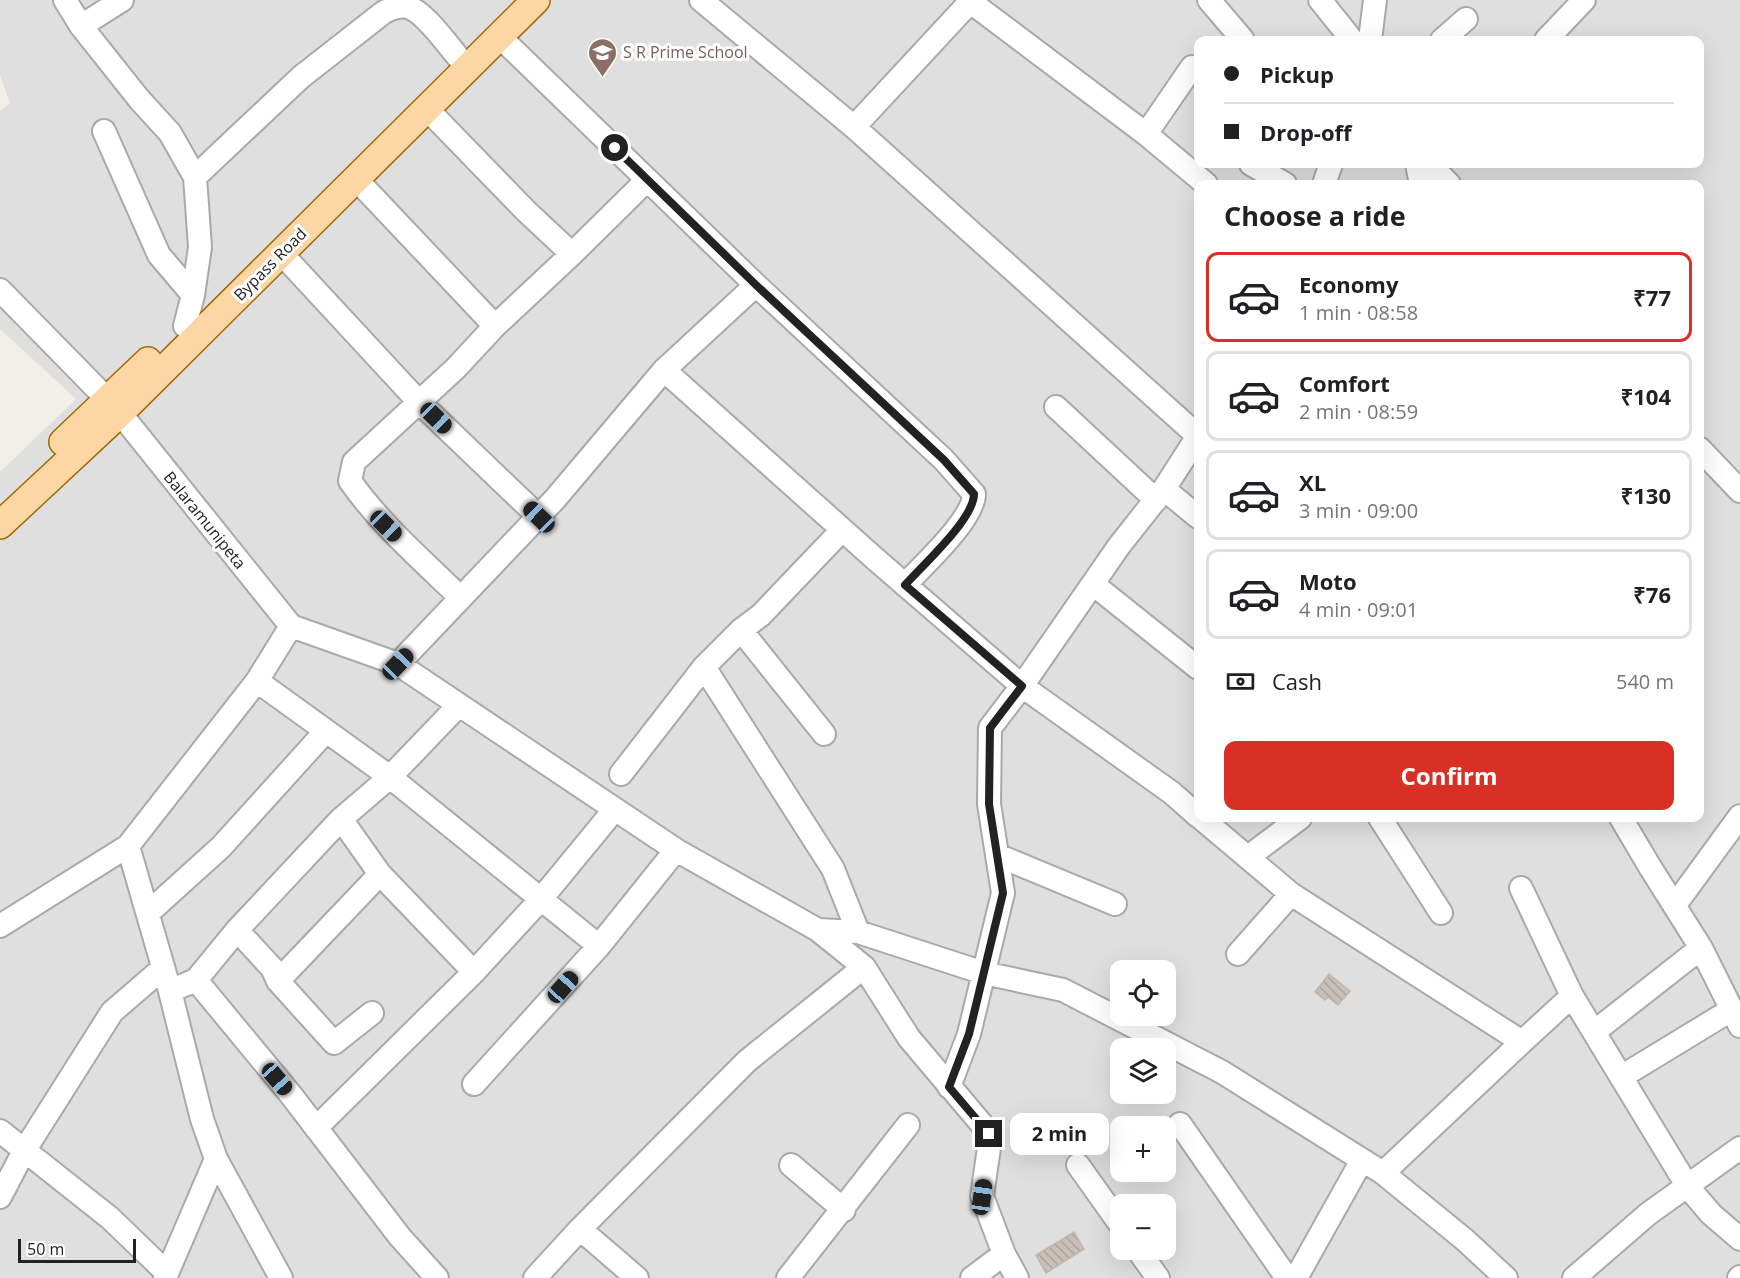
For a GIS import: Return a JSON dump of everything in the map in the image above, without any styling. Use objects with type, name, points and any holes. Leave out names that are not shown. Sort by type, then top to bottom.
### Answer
[{"type":"main road","name":"Bypass Road","points":[[0,525],[185,327],[458,57],[511,0]]},
{"type":"main road","name":"Bypass Road","points":[[0,500],[113,405],[281,253],[536,0]]},
{"type":"street","points":[[65,0],[81,26],[139,99],[170,133],[195,177],[200,247],[193,295],[185,327]]},
{"type":"street","points":[[81,26],[122,0]]},
{"type":"street","points":[[701,0],[854,127],[1194,431]]},
{"type":"street","points":[[1209,0],[1240,36]]},
{"type":"street","points":[[1320,0],[1349,36]]},
{"type":"street","points":[[1370,36],[1375,0]]},
{"type":"street","points":[[1550,36],[1584,0]]},
{"type":"street","points":[[854,127],[969,1],[1146,134],[1201,180]]},
{"type":"street","points":[[195,177],[301,77],[384,12],[397,7],[407,7],[417,11],[458,57]]},
{"type":"street","points":[[1447,36],[1466,19]]},
{"type":"street","points":[[500,37],[756,285],[944,460],[974,494],[974,501],[965,519],[905,585]]},
{"type":"street","points":[[1146,134],[1192,67]]},
{"type":"street","points":[[426,108],[525,211],[572,254]]},
{"type":"street","points":[[104,131],[159,255],[193,295]]},
{"type":"street","points":[[1258,168],[1278,180]]},
{"type":"street","points":[[356,179],[495,326]]},
{"type":"street","points":[[462,598],[386,526],[364,501],[350,481],[354,462],[373,442],[456,368],[495,326],[648,180]]},
{"type":"street","points":[[281,253],[420,402],[539,517]]},
{"type":"street","points":[[398,664],[539,517],[664,370],[756,285]]},
{"type":"street","name":"Balaramunipeta","points":[[0,290],[113,405],[291,626]]},
{"type":"street","points":[[664,370],[842,530],[1022,686],[1194,812]]},
{"type":"street","points":[[1056,407],[1160,495],[1194,515]]},
{"type":"street","points":[[949,1087],[969,1034],[1003,893],[989,804],[990,728],[1022,686],[1119,546],[1160,495],[1194,441]]},
{"type":"street","points":[[1704,453],[1740,491]]},
{"type":"street","points":[[621,774],[704,667],[741,630],[761,615],[842,530]]},
{"type":"street","points":[[1093,584],[1194,665]]},
{"type":"street","points":[[0,925],[128,846],[257,681],[291,626],[398,664],[676,850],[818,930],[864,967],[909,1038],[989,1134],[982,1197],[1004,1254],[1017,1278]]},
{"type":"street","points":[[741,630],[824,734]]},
{"type":"street","points":[[704,667],[833,869],[858,932]]},
{"type":"street","points":[[257,681],[390,777],[599,946]]},
{"type":"street","points":[[170,991],[195,980],[237,930],[341,819],[390,777],[459,705]]},
{"type":"street","points":[[148,913],[221,847],[326,731]]},
{"type":"street","points":[[316,1128],[474,972],[541,899],[615,809]]},
{"type":"street","points":[[1675,905],[1740,816]]},
{"type":"street","points":[[341,819],[380,874],[474,972]]},
{"type":"street","points":[[1206,822],[1291,894],[1522,1042]]},
{"type":"street","points":[[1248,857],[1295,822]]},
{"type":"street","points":[[1383,822],[1441,913]]},
{"type":"street","points":[[1621,1077],[1735,1018],[1701,948],[1623,822]]},
{"type":"street","points":[[128,846],[170,991],[202,1119],[216,1159],[281,1278]]},
{"type":"street","points":[[474,1084],[599,946],[676,850]]},
{"type":"street","points":[[997,855],[1115,904]]},
{"type":"street","points":[[278,981],[380,874]]},
{"type":"street","points":[[1521,888],[1572,996],[1688,1187],[1711,1214],[1740,1239]]},
{"type":"street","points":[[1238,954],[1291,894]]},
{"type":"street","points":[[237,930],[272,968],[278,981],[334,1043],[372,1013]]},
{"type":"street","points":[[818,930],[858,932],[984,973],[1062,990],[1222,1072],[1383,1173],[1465,1240],[1506,1278]]},
{"type":"street","points":[[1594,1032],[1701,948]]},
{"type":"street","points":[[535,1278],[580,1229],[747,1061],[864,967]]},
{"type":"street","points":[[0,1197],[24,1151],[111,1012],[163,968]]},
{"type":"street","points":[[195,980],[291,1095],[433,1277]]},
{"type":"street","points":[[1383,1173],[1572,996]]},
{"type":"street","points":[[1180,1124],[1287,1278]]},
{"type":"street","points":[[788,1278],[844,1210],[908,1125]]},
{"type":"street","points":[[0,1131],[110,1218],[166,1275],[216,1159]]},
{"type":"street","points":[[1574,1278],[1648,1214],[1740,1149]]},
{"type":"street","points":[[1296,1278],[1362,1160]]},
{"type":"street","points":[[1078,1164],[1110,1210]]},
{"type":"street","points":[[791,1165],[844,1210]]},
{"type":"street","points":[[580,1229],[638,1278]]},
{"type":"street","points":[[972,1278],[1004,1254]]},
{"type":"street","points":[[1145,1260],[1158,1278]]},
{"type":"shaded area","points":[[0,0],[1740,0],[1740,1278],[0,1278],[0,472],[76,399],[0,329],[0,111],[10,103],[0,75]]},
{"type":"building","points":[[1329,974],[1350,991],[1338,1005],[1328,997],[1325,1000],[1315,992]]},
{"type":"building","points":[[1074,1232],[1084,1249],[1046,1273],[1036,1255]]},
{"type":"place","name":"S R Prime School","points":[[602,78]]},
{"type":"route","points":[[615,148],[756,285],[944,460],[974,494],[974,501],[965,519],[905,585],[1022,686],[990,728],[989,804],[1003,893],[969,1034],[949,1087],[989,1134]]}]
